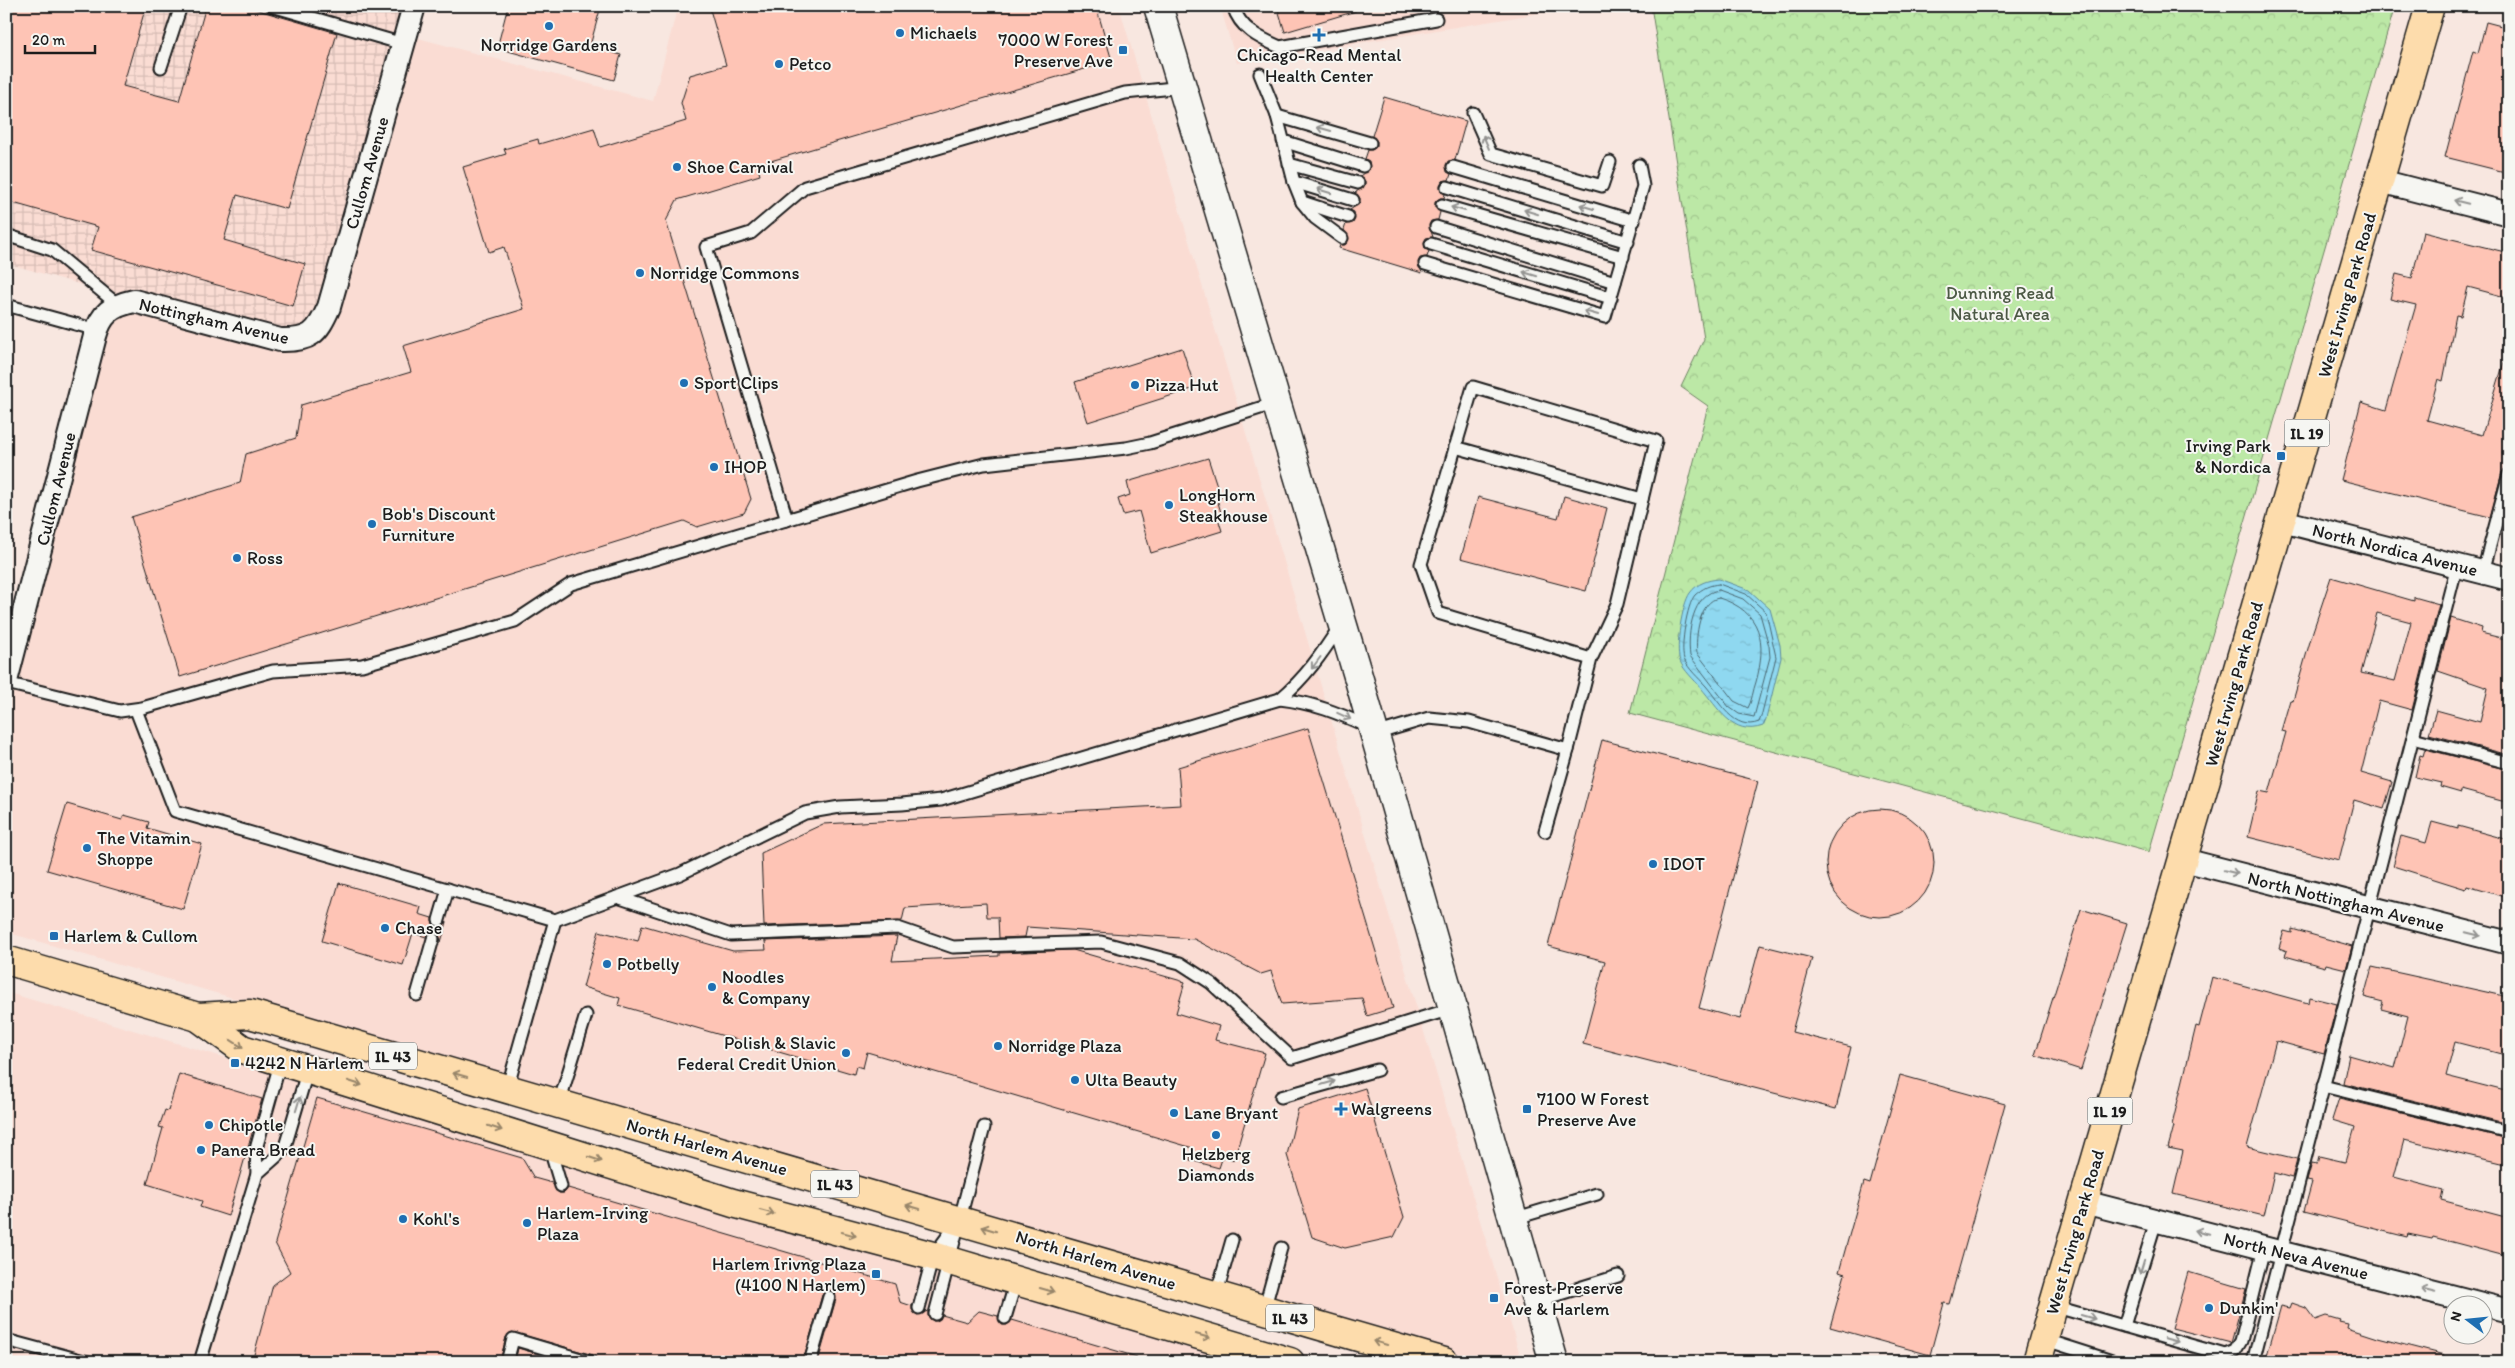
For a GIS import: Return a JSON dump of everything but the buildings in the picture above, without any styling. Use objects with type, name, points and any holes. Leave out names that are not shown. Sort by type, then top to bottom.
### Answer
[{"type":"main road","points":[[1158,6],[1278,402],[1454,1008],[1554,1362]]},
{"type":"main road","name":"West Irving Park Road","points":[[2040,1351],[2184,860],[2430,6]]},
{"type":"main road","name":"North Harlem Avenue","points":[[6,960],[198,1017],[242,1049],[732,1203],[941,1259],[1290,1362]]},
{"type":"main road","name":"North Harlem Avenue","points":[[198,1017],[250,1014],[1444,1362]]},
{"type":"main road","points":[[549,1145],[559,1103]]},
{"type":"street","name":"Cullom Avenue","points":[[310,336],[321,324],[329,307],[414,6]]},
{"type":"street","points":[[2380,181],[2509,214]]},
{"type":"street","name":"Nottingham Avenue","points":[[118,305],[134,301],[149,304],[280,340],[297,341],[310,336]]},
{"type":"street","name":"Cullom Avenue","points":[[6,682],[97,330],[102,318],[110,309],[118,305]]},
{"type":"street","name":"North Nordica Avenue","points":[[2282,521],[2509,579]]},
{"type":"street","name":"North Nottingham Avenue","points":[[2184,860],[2509,943]]},
{"type":"street","name":"North Neva Avenue","points":[[2084,1202],[2509,1311]]},
{"type":"lane","points":[[161,67],[181,6]]},
{"type":"lane","points":[[272,6],[404,44]]},
{"type":"lane","points":[[1233,6],[1236,18],[1256,37],[1280,47],[1436,19]]},
{"type":"lane","points":[[1260,74],[1277,116],[1294,182],[1302,202],[1316,218],[1342,238]]},
{"type":"lane","points":[[787,520],[706,247],[750,233],[805,187],[1125,93],[1182,86]]},
{"type":"lane","points":[[1473,112],[1491,154],[1602,186],[1610,162]]},
{"type":"lane","points":[[1277,116],[1370,143]]},
{"type":"lane","points":[[1284,141],[1363,166]]},
{"type":"lane","points":[[1289,164],[1358,183]]},
{"type":"lane","points":[[1425,264],[1605,317],[1643,186],[1639,165]]},
{"type":"lane","points":[[1453,167],[1634,221]]},
{"type":"lane","points":[[1294,182],[1353,200]]},
{"type":"lane","points":[[1447,187],[1628,242]]},
{"type":"lane","points":[[1302,202],[1348,217]]},
{"type":"lane","points":[[1442,205],[1623,257]]},
{"type":"lane","points":[[1436,227],[1615,282]]},
{"type":"lane","points":[[6,235],[52,250],[118,305]]},
{"type":"lane","points":[[1431,244],[1611,298]]},
{"type":"lane","points":[[6,305],[97,330]]},
{"type":"lane","points":[[1545,831],[1591,659],[1618,604],[1656,441],[1473,387],[1421,564],[1438,613],[1591,659]]},
{"type":"lane","points":[[6,682],[120,711],[136,710],[273,671],[362,665],[515,621],[571,584],[917,481],[984,464],[1126,448],[1150,443],[1278,402]]},
{"type":"lane","points":[[1455,447],[1642,499]]},
{"type":"lane","points":[[2483,572],[2509,474]]},
{"type":"lane","points":[[2053,1306],[2225,1355],[2235,1351],[2241,1341],[2273,1250],[2324,1086],[2457,566]]},
{"type":"lane","points":[[1280,699],[1306,675],[1342,622]]},
{"type":"lane","points":[[136,710],[174,811],[556,920],[680,874],[805,812],[840,807],[941,800],[1280,699],[1307,702],[1332,710],[1374,732],[1429,718],[1469,722],[1568,750]]},
{"type":"lane","points":[[2413,738],[2509,762]]},
{"type":"lane","points":[[439,920],[448,889]]},
{"type":"lane","points":[[618,897],[731,935],[898,928],[953,947],[1101,942],[1180,963],[1211,983],[1292,1058],[1454,1008]]},
{"type":"lane","points":[[507,1089],[556,920]]},
{"type":"lane","points":[[417,996],[433,939]]},
{"type":"lane","points":[[559,1103],[586,1015]]},
{"type":"lane","points":[[200,1362],[257,1174],[256,1150],[281,1060]]},
{"type":"lane","points":[[257,1174],[284,1150],[308,1069]]},
{"type":"lane","points":[[1281,1096],[1377,1070]]},
{"type":"lane","points":[[2324,1086],[2509,1132]]},
{"type":"lane","points":[[920,1308],[960,1220],[984,1127]]},
{"type":"lane","points":[[549,1145],[561,1186]]},
{"type":"lane","points":[[1514,1219],[1597,1194]]},
{"type":"lane","points":[[935,1314],[941,1259],[960,1220]]},
{"type":"lane","points":[[2124,1326],[2156,1220]]},
{"type":"lane","points":[[1216,1296],[1232,1240]]},
{"type":"lane","points":[[1264,1310],[1281,1248]]},
{"type":"lane","points":[[2253,1362],[2273,1250]]},
{"type":"lane","points":[[1537,1301],[1618,1276]]},
{"type":"lane","points":[[1005,1318],[1016,1281]]},
{"type":"lane","points":[[810,1362],[829,1297]]},
{"type":"lane","points":[[507,1362],[513,1339],[591,1362]]},
{"type":"lane","points":[[6,1340],[88,1362]]},
{"type":"lane","points":[[2040,1351],[2115,1362]]},
{"type":"shaded area","points":[[6,6],[411,6],[325,314],[304,336],[117,295],[6,263]]},
{"type":"shaded area","name":"Norridge Commons","points":[[678,6],[1119,6],[1522,1362],[1483,1362],[6,932],[6,613],[31,620],[117,295],[403,34],[653,101]]},
{"type":"shaded area","name":"Chicago-Read Mental Health Center","points":[[1220,6],[1583,6],[1237,63]]},
{"type":"shaded area","name":"Harlem-Irving Plaza","points":[[6,992],[313,1084],[1240,1362],[6,1362]]},
{"type":"green space","name":"Dunning Read Natural Area","points":[[1651,6],[2395,6],[2149,852],[1630,713],[1708,406],[1681,387],[1704,339]]},
{"type":"water","points":[[1719,579],[1749,590],[1770,609],[1780,645],[1781,658],[1763,726],[1752,728],[1734,724],[1720,711],[1680,661],[1679,637],[1687,599],[1699,584]]},
{"type":"place","name":"Norridge Gardens","points":[[549,26]]},
{"type":"place","name":"Michaels","points":[[900,33]]},
{"type":"place","name":"Chicago-Read Mental Health Center","points":[[1319,35]]},
{"type":"place","name":"7000 W Forest Preserve Ave","points":[[1123,50]]},
{"type":"place","name":"Petco","points":[[779,64]]},
{"type":"place","name":"Shoe Carnival","points":[[677,167]]},
{"type":"place","name":"Norridge Commons","points":[[640,273]]},
{"type":"place","name":"Sport Clips","points":[[684,383]]},
{"type":"place","name":"Pizza Hut","points":[[1135,385]]},
{"type":"place","name":"Irving Park & Nordica","points":[[2281,456]]},
{"type":"place","name":"IHOP","points":[[714,467]]},
{"type":"place","name":"LongHorn Steakhouse","points":[[1169,505]]},
{"type":"place","name":"Bob's Discount Furniture","points":[[372,524]]},
{"type":"place","name":"Ross","points":[[237,558]]},
{"type":"place","name":"The Vitamin Shoppe","points":[[87,848]]},
{"type":"place","name":"IDOT","points":[[1653,864]]},
{"type":"place","name":"Chase","points":[[385,928]]},
{"type":"place","name":"Harlem & Cullom","points":[[54,936]]},
{"type":"place","name":"Potbelly","points":[[607,964]]},
{"type":"place","name":"Noodles & Company","points":[[712,987]]},
{"type":"place","name":"Norridge Plaza","points":[[998,1046]]},
{"type":"place","name":"Polish & Slavic Federal Credit Union","points":[[846,1053]]},
{"type":"place","name":"4242 N Harlem","points":[[235,1063]]},
{"type":"place","name":"Ulta Beauty","points":[[1075,1080]]},
{"type":"place","name":"Walgreens","points":[[1341,1109]]},
{"type":"place","name":"7100 W Forest Preserve Ave","points":[[1527,1109]]},
{"type":"place","name":"Lane Bryant","points":[[1174,1113]]},
{"type":"place","name":"Chipotle","points":[[209,1125]]},
{"type":"place","name":"Helzberg Diamonds","points":[[1216,1135]]},
{"type":"place","name":"Panera Bread","points":[[201,1150]]},
{"type":"place","name":"Kohl's","points":[[403,1219]]},
{"type":"place","name":"Harlem-Irving Plaza","points":[[527,1223]]},
{"type":"place","name":"Harlem Irivng Plaza (4100 N Harlem)","points":[[876,1274]]},
{"type":"place","name":"Forest Preserve Ave & Harlem","points":[[1494,1298]]},
{"type":"place","name":"Dunkin'","points":[[2209,1308]]}]
